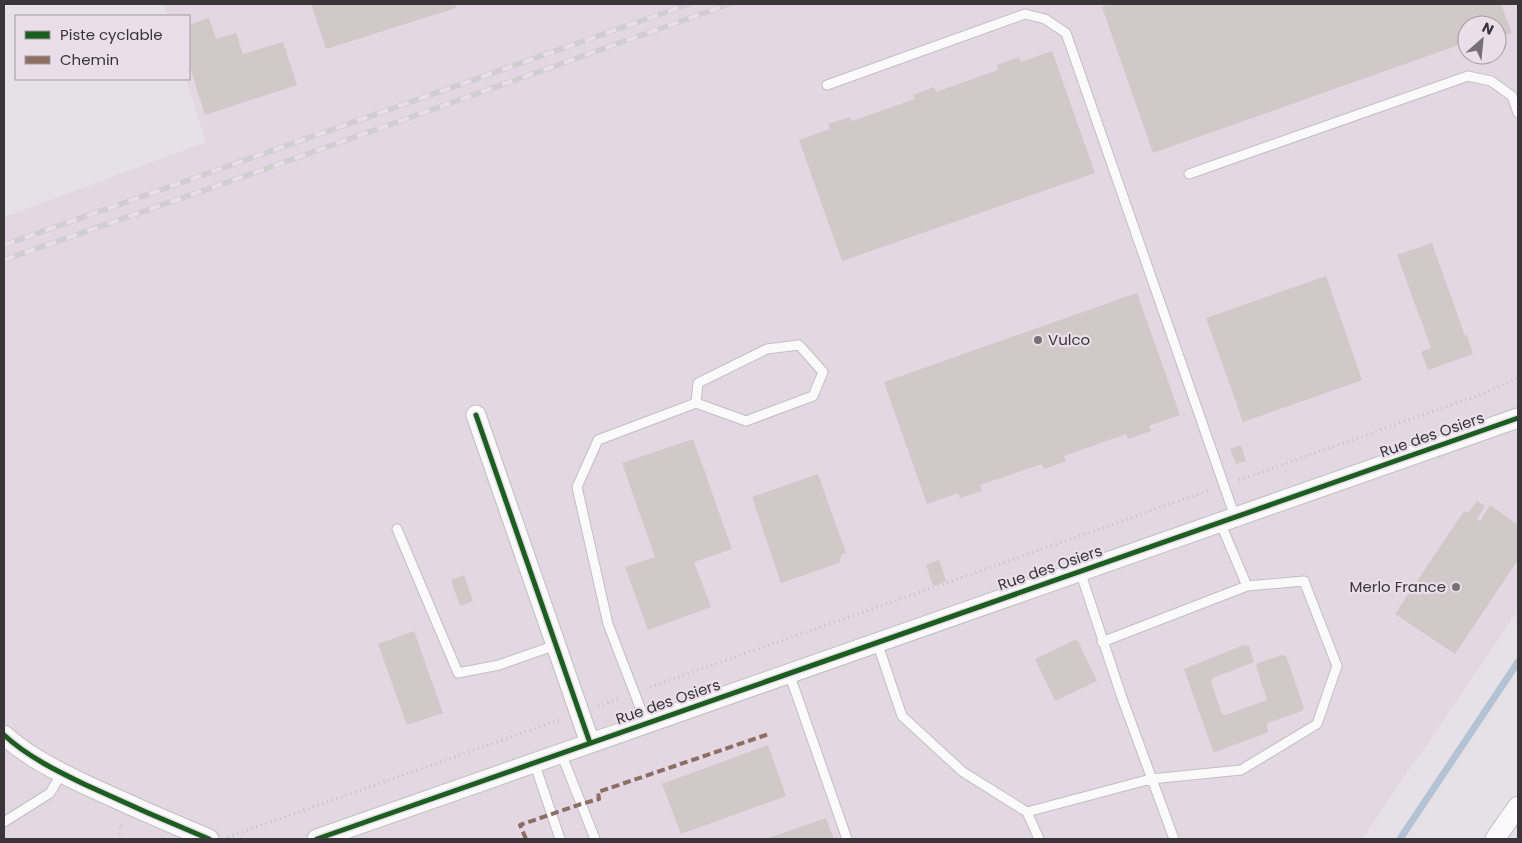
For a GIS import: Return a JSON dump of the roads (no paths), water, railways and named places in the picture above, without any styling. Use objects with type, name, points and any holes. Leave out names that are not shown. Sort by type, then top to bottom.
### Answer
[{"type":"street","points":[[476,415],[590,743]]},
{"type":"street","name":"Rue des Osiers","points":[[316,839],[1518,418]]},
{"type":"street","points":[[4,735],[34,757],[62,773],[126,804],[209,839]]},
{"type":"street","points":[[1495,839],[1518,806]]},
{"type":"lane","points":[[827,85],[1025,14],[1045,19],[1066,33],[1223,485],[1227,520],[1247,586]]},
{"type":"lane","points":[[1189,174],[1468,76],[1491,81],[1512,96],[1518,113]]},
{"type":"lane","points":[[646,723],[608,624],[577,487],[598,440],[696,403],[746,421],[813,396],[823,372],[799,345],[767,349],[698,383],[696,403]]},
{"type":"lane","points":[[397,529],[458,673],[499,665],[556,645]]},
{"type":"lane","points":[[1080,571],[1102,642],[1174,839]]},
{"type":"lane","points":[[1027,812],[1151,779],[1240,770],[1318,724],[1337,666],[1304,581],[1247,586],[1102,642]]},
{"type":"lane","points":[[877,642],[902,716],[963,772],[1027,812],[1039,839]]},
{"type":"lane","points":[[789,673],[847,839]]},
{"type":"lane","points":[[561,753],[595,839]]},
{"type":"lane","points":[[534,762],[559,839]]},
{"type":"lane","points":[[4,822],[50,792],[62,773]]},
{"type":"waterway","points":[[1400,839],[1518,662]]},
{"type":"railway","points":[[4,245],[689,4]]},
{"type":"railway","points":[[4,260],[729,4]]},
{"type":"place","name":"Vulco","points":[[1038,340]]},
{"type":"place","name":"Merlo France","points":[[1456,587]]}]
